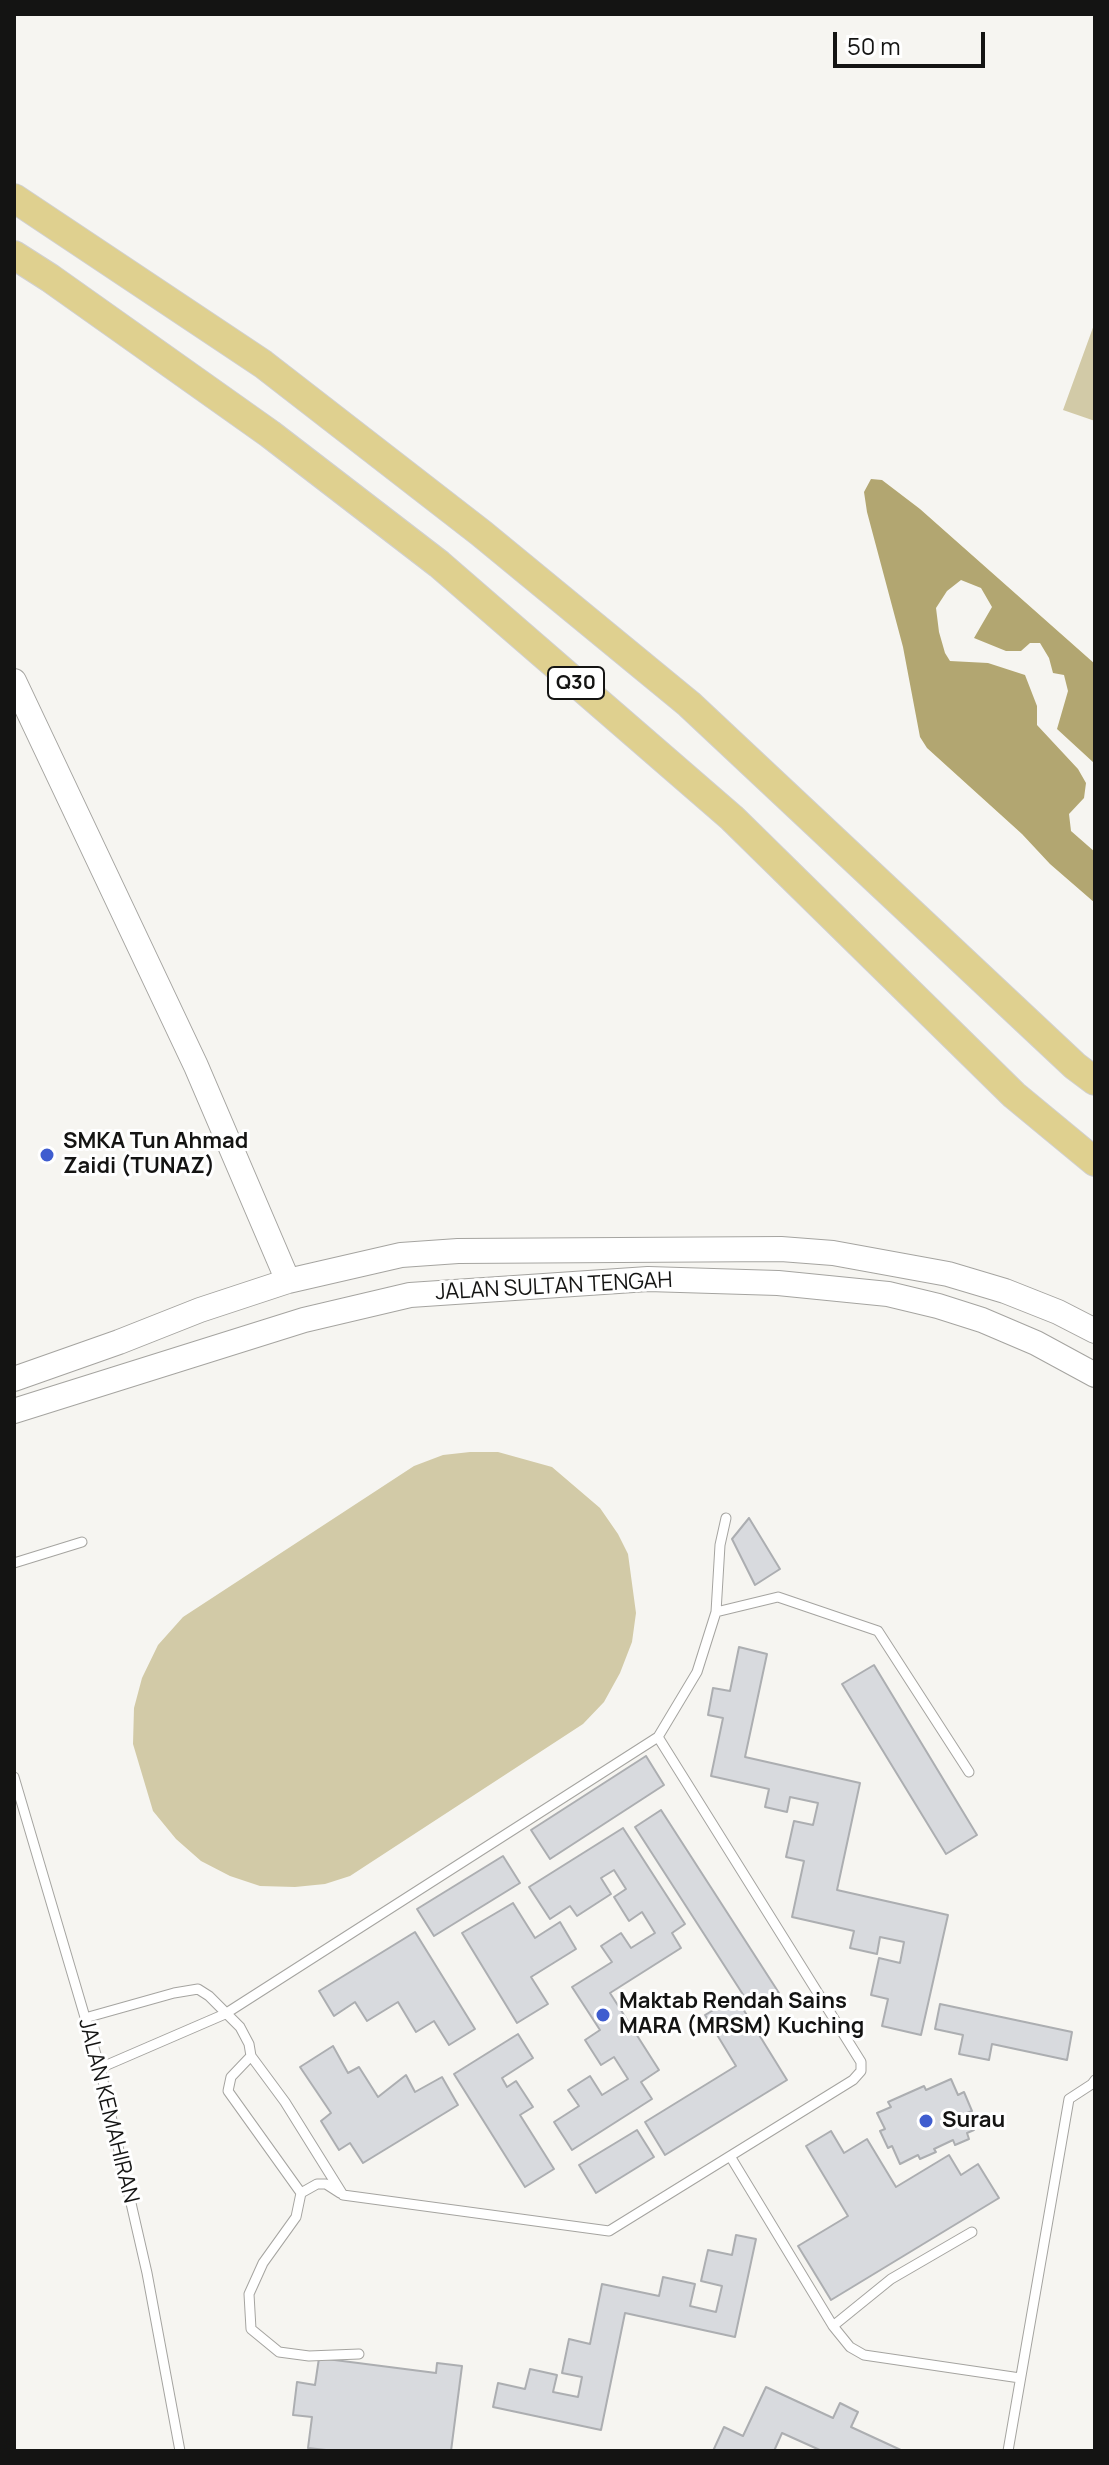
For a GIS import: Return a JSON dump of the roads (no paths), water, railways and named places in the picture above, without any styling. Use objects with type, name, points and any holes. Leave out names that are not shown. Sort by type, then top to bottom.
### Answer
[{"type":"main road","name":"Q30","points":[[14,198],[263,364],[481,533],[689,704],[1075,1066],[1095,1081]]},
{"type":"main road","name":"Q30","points":[[14,255],[270,434],[439,564],[732,818],[1014,1095],[1095,1162]]},
{"type":"main road","points":[[14,681],[196,1066],[288,1281]]},
{"type":"main road","name":"JALAN SULTAN TENGAH","points":[[14,1379],[288,1281],[401,1255],[458,1251],[781,1249],[870,1258],[948,1274],[1018,1296],[1095,1331]]},
{"type":"main road","name":"JALAN SULTAN TENGAH","points":[[14,1411],[304,1320],[410,1295],[648,1279],[778,1283],[888,1294],[982,1320],[1036,1343],[1095,1375]]},
{"type":"lane","points":[[100,2068],[225,2014],[658,1737],[697,1672],[716,1612],[720,1545],[726,1518]]},
{"type":"lane","points":[[14,1563],[82,1542]]},
{"type":"lane","points":[[716,1612],[778,1597],[878,1631],[969,1772]]},
{"type":"lane","points":[[301,2193],[317,2184],[326,2184],[343,2195],[609,2231],[853,2080],[861,2071],[861,2062],[658,1737]]},
{"type":"lane","name":"JALAN KEMAHIRAN","points":[[14,1777],[17,1798],[100,2068],[147,2273],[180,2451]]},
{"type":"lane","points":[[85,2018],[174,1993],[198,1989],[209,1996],[240,2027],[251,2056],[285,2102],[343,2195]]},
{"type":"lane","points":[[251,2056],[231,2077],[228,2091],[301,2193],[296,2217],[263,2263],[249,2294],[251,2329],[279,2352],[309,2356],[359,2354]]},
{"type":"lane","points":[[1008,2451],[1069,2099],[1095,2080]]},
{"type":"lane","points":[[730,2156],[833,2326],[850,2347],[864,2355],[1020,2378]]},
{"type":"lane","points":[[833,2326],[891,2279],[972,2232]]},
{"type":"place","name":"SMKA Tun Ahmad Zaidi (TUNAZ)","points":[[47,1155]]},
{"type":"place","name":"Maktab Rendah Sains MARA (MRSM) Kuching","points":[[603,2015]]},
{"type":"place","name":"Surau","points":[[926,2121]]}]
